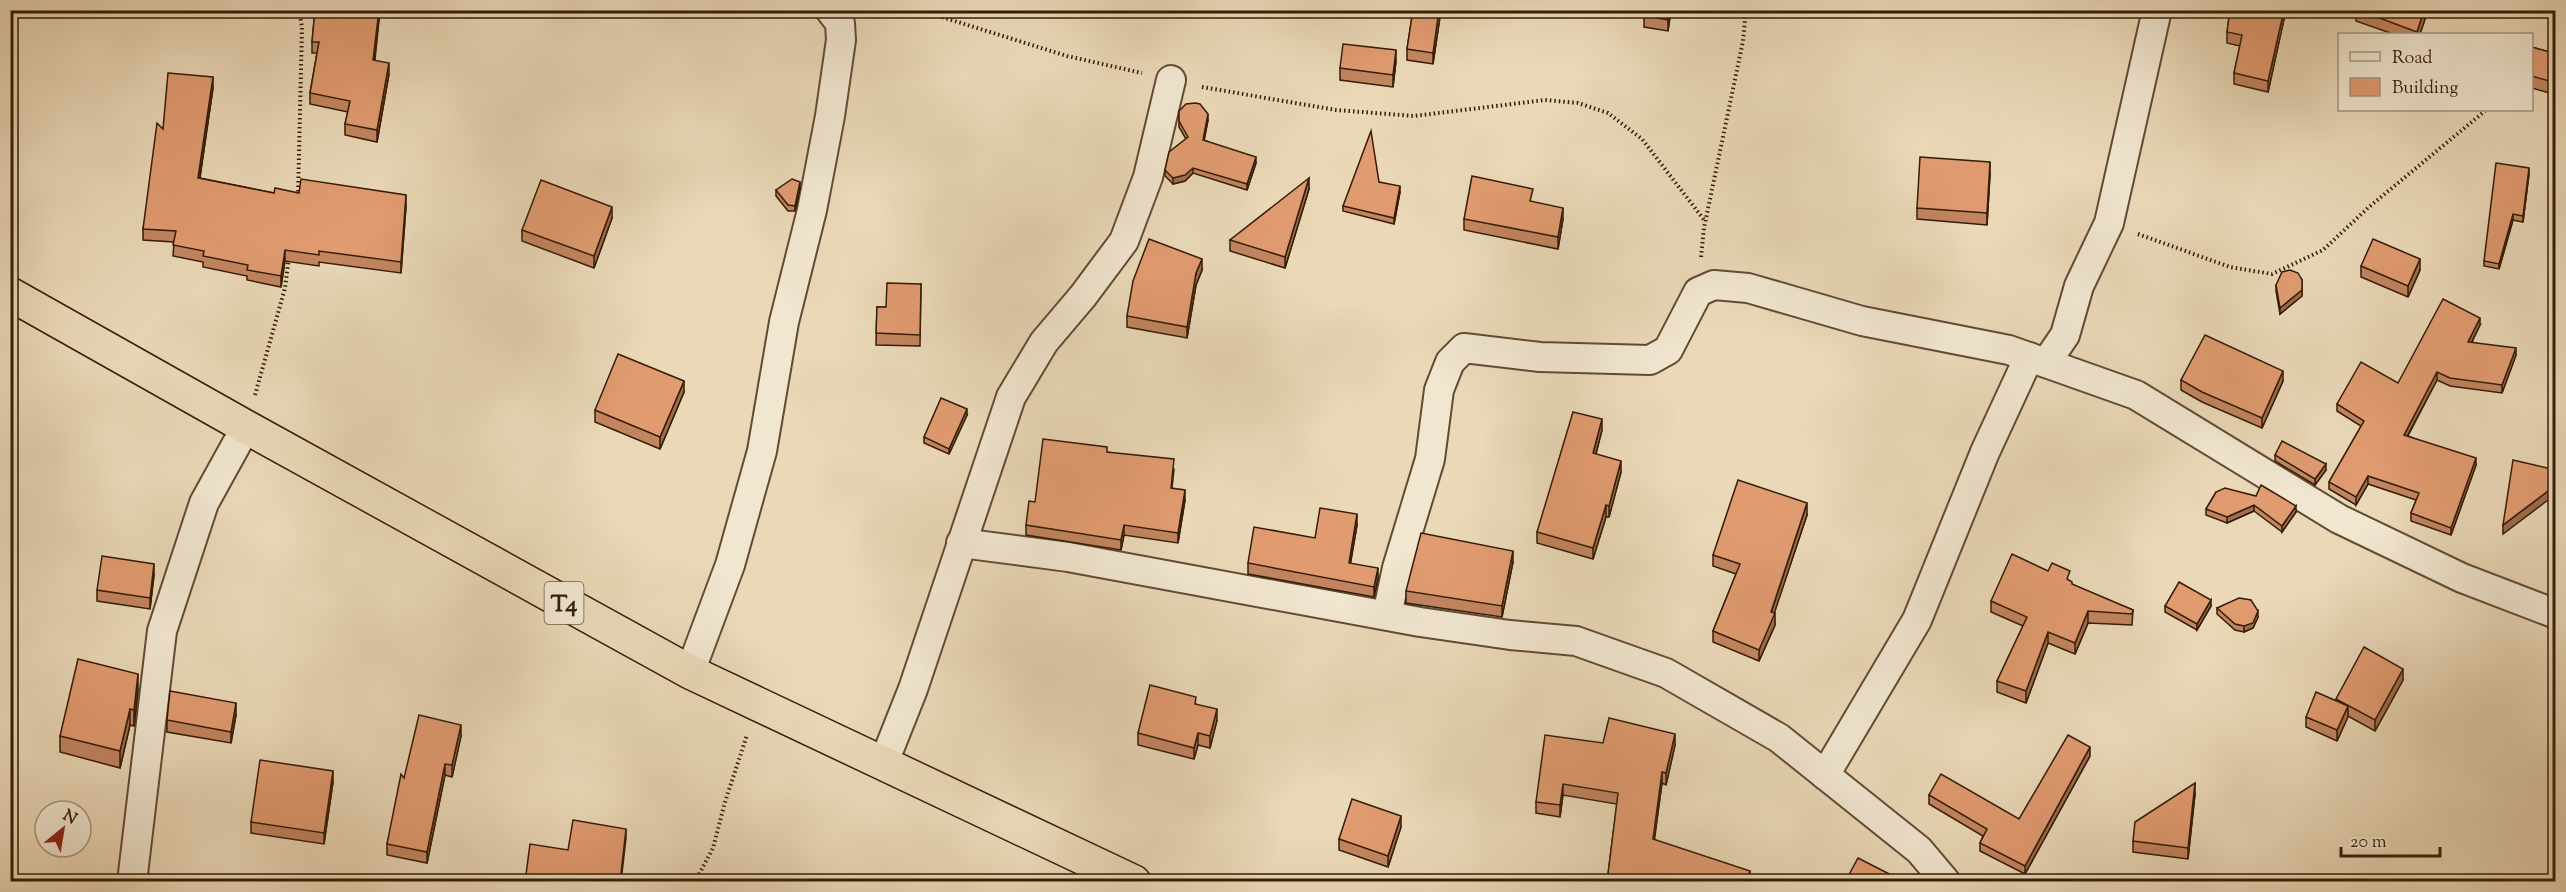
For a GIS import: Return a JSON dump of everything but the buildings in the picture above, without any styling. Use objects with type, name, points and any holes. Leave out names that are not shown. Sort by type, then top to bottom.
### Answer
[{"type":"highway","name":"T4","points":[[10,294],[690,672],[757,706],[884,762],[1134,882]]},
{"type":"street","points":[[690,672],[730,565],[762,451],[784,322],[812,210],[831,116],[841,40],[840,23],[830,10]]},
{"type":"street","points":[[1825,775],[1917,621],[1985,452],[2037,360],[2065,335],[2079,286],[2109,223],[2157,10]]},
{"type":"street","points":[[884,762],[913,689],[1011,398],[1044,342],[1124,242],[1148,177],[1172,80]]},
{"type":"street","points":[[1387,615],[1397,568],[1430,459],[1439,390],[1450,362],[1464,348],[1540,357],[1650,360],[1668,350],[1698,292],[1714,285],[1748,288],[1862,321],[2009,350],[2136,395],[2338,519],[2462,578],[2556,614]]},
{"type":"street","points":[[132,882],[162,631],[204,503],[246,427]]},
{"type":"street","points":[[961,543],[1068,557],[1498,633],[1576,641],[1666,673],[1779,738],[1919,850],[1946,882]]},
{"type":"path","points":[[297,203],[302,27],[299,10]]},
{"type":"path","points":[[907,10],[929,13],[1067,56],[1210,89],[1336,110],[1414,116],[1545,100],[1578,103],[1608,113],[1642,139],[1705,221]]},
{"type":"path","points":[[1698,292],[1705,221],[1743,41],[1746,10]]},
{"type":"path","points":[[2109,223],[2230,267],[2272,274],[2323,250],[2369,207],[2485,111]]},
{"type":"path","points":[[246,427],[285,288],[291,246]]},
{"type":"path","points":[[694,882],[713,848],[725,802],[757,706]]}]
